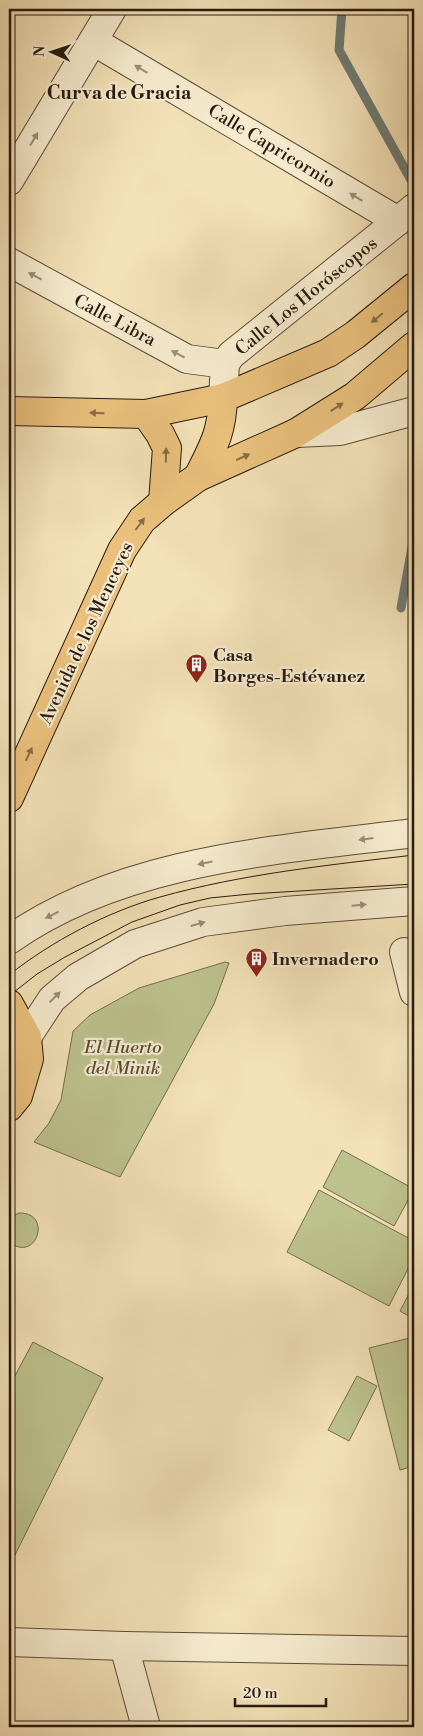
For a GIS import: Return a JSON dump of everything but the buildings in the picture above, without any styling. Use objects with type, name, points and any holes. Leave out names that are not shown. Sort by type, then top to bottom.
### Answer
[{"type":"main road","points":[[9,411],[146,414],[223,398],[328,353],[355,335],[414,287]]},
{"type":"main road","name":"Avenida de los Menceyes","points":[[9,798],[122,550],[142,520],[198,477],[296,434],[355,396],[414,346]]},
{"type":"main road","points":[[198,477],[217,439],[222,418],[223,398]]},
{"type":"main road","points":[[146,414],[167,448],[163,502]]},
{"type":"main road","points":[[9,1004],[27,1037],[29,1059],[18,1096],[9,1108]]},
{"type":"street","points":[[9,181],[112,9]]},
{"type":"street","name":"Calle Capricornio","points":[[93,41],[406,214]]},
{"type":"street","name":"Calle Los Horóscopos","points":[[223,398],[225,364],[231,355],[406,214]]},
{"type":"street","name":"Calle Libra","points":[[9,262],[187,359],[225,364]]},
{"type":"street","points":[[296,434],[340,431],[414,411]]},
{"type":"street","points":[[9,940],[30,925],[85,899],[150,875],[254,854],[414,833]]},
{"type":"street","points":[[27,1037],[52,999],[78,977],[135,944],[202,922],[285,911],[414,901]]},
{"type":"street","points":[[404,952],[414,992]]},
{"type":"street","points":[[9,1642],[414,1651]]},
{"type":"street","points":[[124,1646],[146,1727]]},
{"type":"green space","name":"El Huerto del Minik","points":[[225,962],[229,963],[214,1004],[120,1177],[34,1142],[49,1123],[61,1100],[73,1031],[90,1015],[139,988]]},
{"type":"green space","points":[[342,1150],[414,1189],[394,1226],[323,1187]]},
{"type":"green space","points":[[319,1190],[414,1241],[414,1257],[389,1306],[287,1252]]},
{"type":"green space","points":[[19,1213],[29,1215],[36,1220],[38,1228],[33,1242],[27,1247],[19,1247],[9,1242],[9,1218]]},
{"type":"green space","points":[[414,1284],[414,1319],[400,1311]]},
{"type":"green space","points":[[414,1337],[414,1466],[400,1470],[369,1348]]},
{"type":"green space","points":[[33,1342],[103,1378],[9,1567],[9,1387]]},
{"type":"green space","points":[[357,1376],[377,1386],[349,1441],[328,1430]]},
{"type":"waterway","points":[[342,9],[339,50],[411,180]]},
{"type":"waterway","points":[[401,608],[414,536]]},
{"type":"tram line","points":[[9,975],[62,939],[100,919],[160,897],[254,876],[414,855]]},
{"type":"tram line","points":[[9,996],[37,974],[65,957],[132,922],[180,905],[210,898],[250,894],[414,884]]},
{"type":"place","name":"Casa Borges-Estévanez","points":[[197,684]]},
{"type":"place","name":"Invernadero","points":[[256,978]]},
{"type":"district","name":"Curva de Gracia","points":[[119,92]]}]
